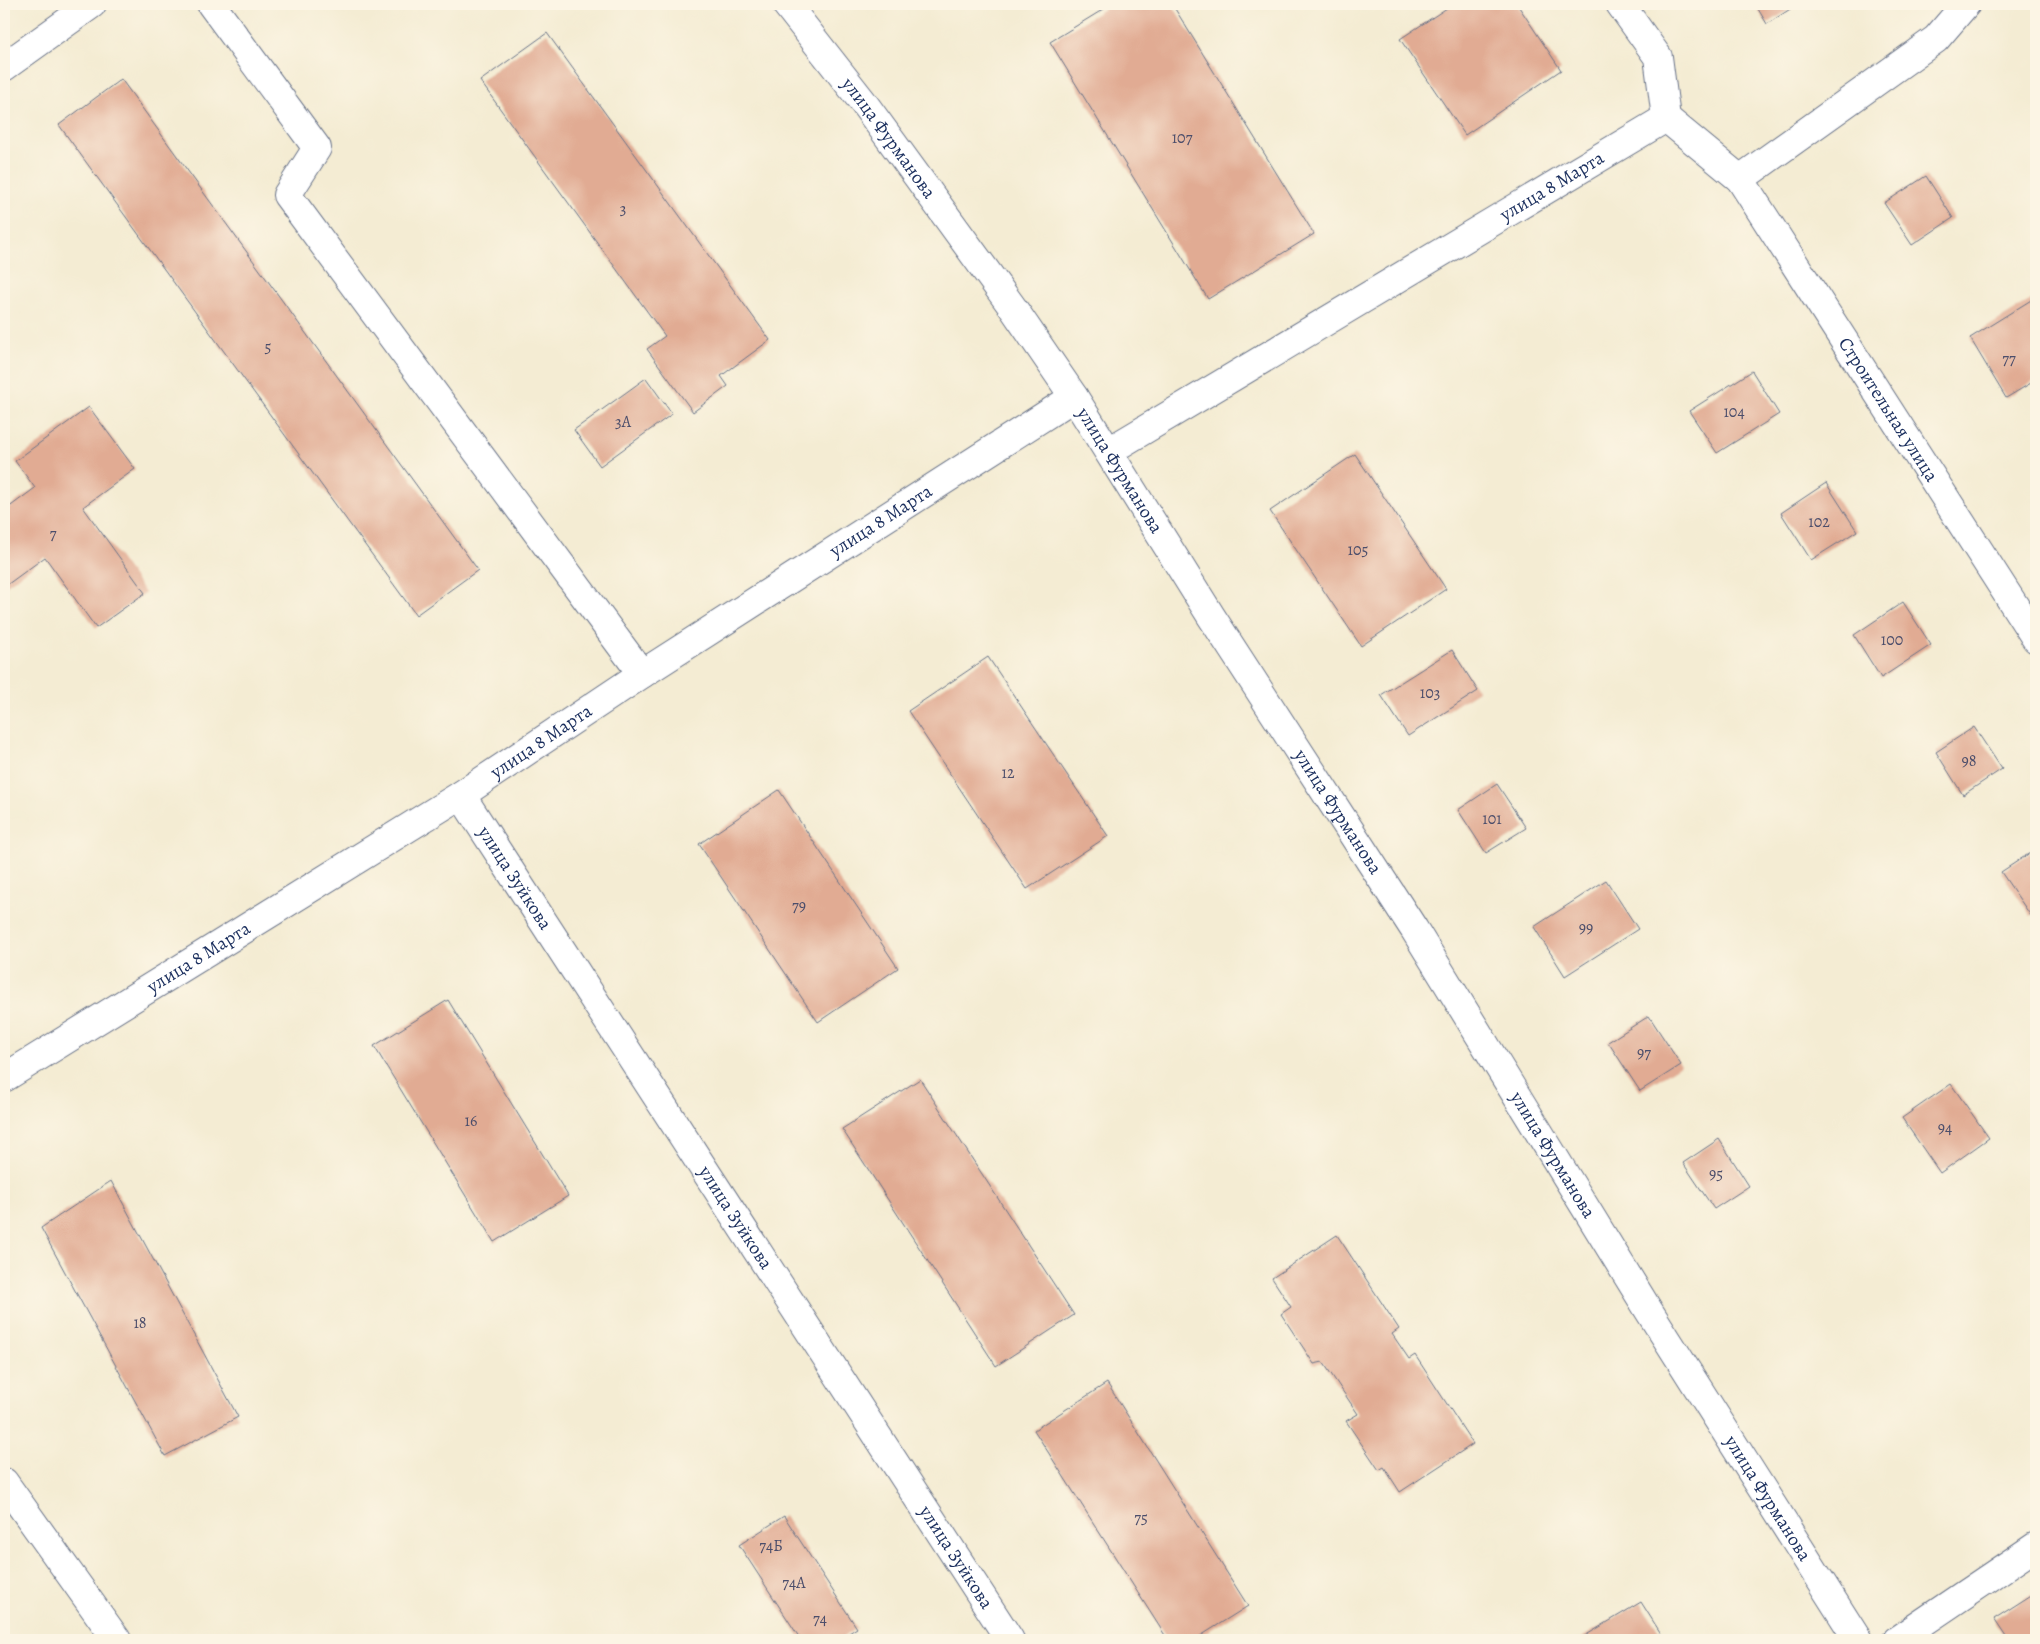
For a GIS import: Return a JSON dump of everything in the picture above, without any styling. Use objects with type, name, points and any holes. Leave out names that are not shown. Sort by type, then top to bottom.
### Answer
[{"type":"street","points":[[4,67],[92,4]]},
{"type":"street","points":[[211,4],[317,148],[287,194],[642,674]]},
{"type":"street","name":"улица Фурманова","points":[[786,4],[863,102],[1013,308],[1074,397],[1216,624],[1414,929],[1649,1311],[1858,1640]]},
{"type":"street","points":[[1620,4],[1658,57],[1666,118],[1740,179],[1936,39],[1966,4]]},
{"type":"street","name":"улица 8 Марта","points":[[1109,451],[1666,118]]},
{"type":"street","name":"Строительная улица","points":[[1740,179],[2036,639]]},
{"type":"street","name":"улица 8 Марта","points":[[4,1078],[461,795],[642,674],[1074,397]]},
{"type":"street","name":"улица Зуйкова","points":[[461,795],[1010,1640]]},
{"type":"street","points":[[4,1482],[116,1640]]},
{"type":"street","points":[[1897,1640],[2036,1546]]},
{"type":"building","points":[[1112,4],[1172,4],[1314,234],[1208,299],[1050,42]]},
{"type":"building","points":[[1453,4],[1517,4],[1561,70],[1465,135],[1400,39]]},
{"type":"building","points":[[1755,4],[1798,4],[1767,24]]},
{"type":"building","points":[[547,33],[770,340],[721,376],[728,386],[693,412],[647,349],[665,336],[480,81]]},
{"type":"building","points":[[121,79],[478,570],[416,615],[59,125]]},
{"type":"building","points":[[1926,176],[1953,218],[1912,245],[1884,203]]},
{"type":"building","points":[[2036,297],[2036,380],[2006,398],[1970,338]]},
{"type":"building","points":[[1752,371],[1779,414],[1717,453],[1689,411]]},
{"type":"building","points":[[646,378],[672,414],[600,466],[574,430]]},
{"type":"building","points":[[89,407],[135,469],[83,507],[145,593],[96,628],[45,557],[4,587],[4,511],[35,488],[15,461]]},
{"type":"building","points":[[1355,454],[1446,589],[1361,646],[1270,511]]},
{"type":"building","points":[[1826,483],[1857,531],[1811,560],[1781,513]]},
{"type":"building","points":[[1903,602],[1931,645],[1881,678],[1854,635]]},
{"type":"building","points":[[1452,650],[1478,691],[1408,736],[1381,695]]},
{"type":"building","points":[[988,657],[1108,836],[1027,889],[908,711]]},
{"type":"building","points":[[1974,727],[2002,769],[1963,795],[1936,752]]},
{"type":"building","points":[[1497,784],[1526,828],[1486,853],[1458,810]]},
{"type":"building","points":[[779,790],[898,968],[818,1022],[699,844]]},
{"type":"building","points":[[2036,849],[2036,912],[2031,916],[2001,872]]},
{"type":"building","points":[[1606,880],[1638,929],[1565,976],[1534,927]]},
{"type":"building","points":[[448,1000],[568,1196],[494,1242],[374,1046]]},
{"type":"building","points":[[1649,1016],[1681,1065],[1640,1091],[1608,1042]]},
{"type":"building","points":[[920,1079],[1074,1315],[996,1366],[842,1129]]},
{"type":"building","points":[[1951,1084],[1989,1138],[1940,1173],[1902,1118]]},
{"type":"building","points":[[1719,1139],[1749,1186],[1714,1209],[1683,1163]]},
{"type":"building","points":[[111,1181],[238,1417],[165,1456],[41,1228]]},
{"type":"building","points":[[1337,1235],[1399,1329],[1392,1334],[1409,1359],[1415,1355],[1473,1444],[1400,1492],[1384,1467],[1379,1470],[1346,1421],[1358,1414],[1323,1362],[1314,1364],[1281,1314],[1291,1307],[1272,1278]]},
{"type":"building","points":[[1107,1383],[1248,1606],[1194,1640],[1168,1640],[1034,1430]]},
{"type":"building","points":[[784,1516],[857,1628],[838,1640],[801,1640],[739,1545]]},
{"type":"building","points":[[2036,1592],[2036,1640],[2008,1640],[1994,1619]]},
{"type":"building","points":[[1641,1602],[1665,1640],[1578,1640]]}]
